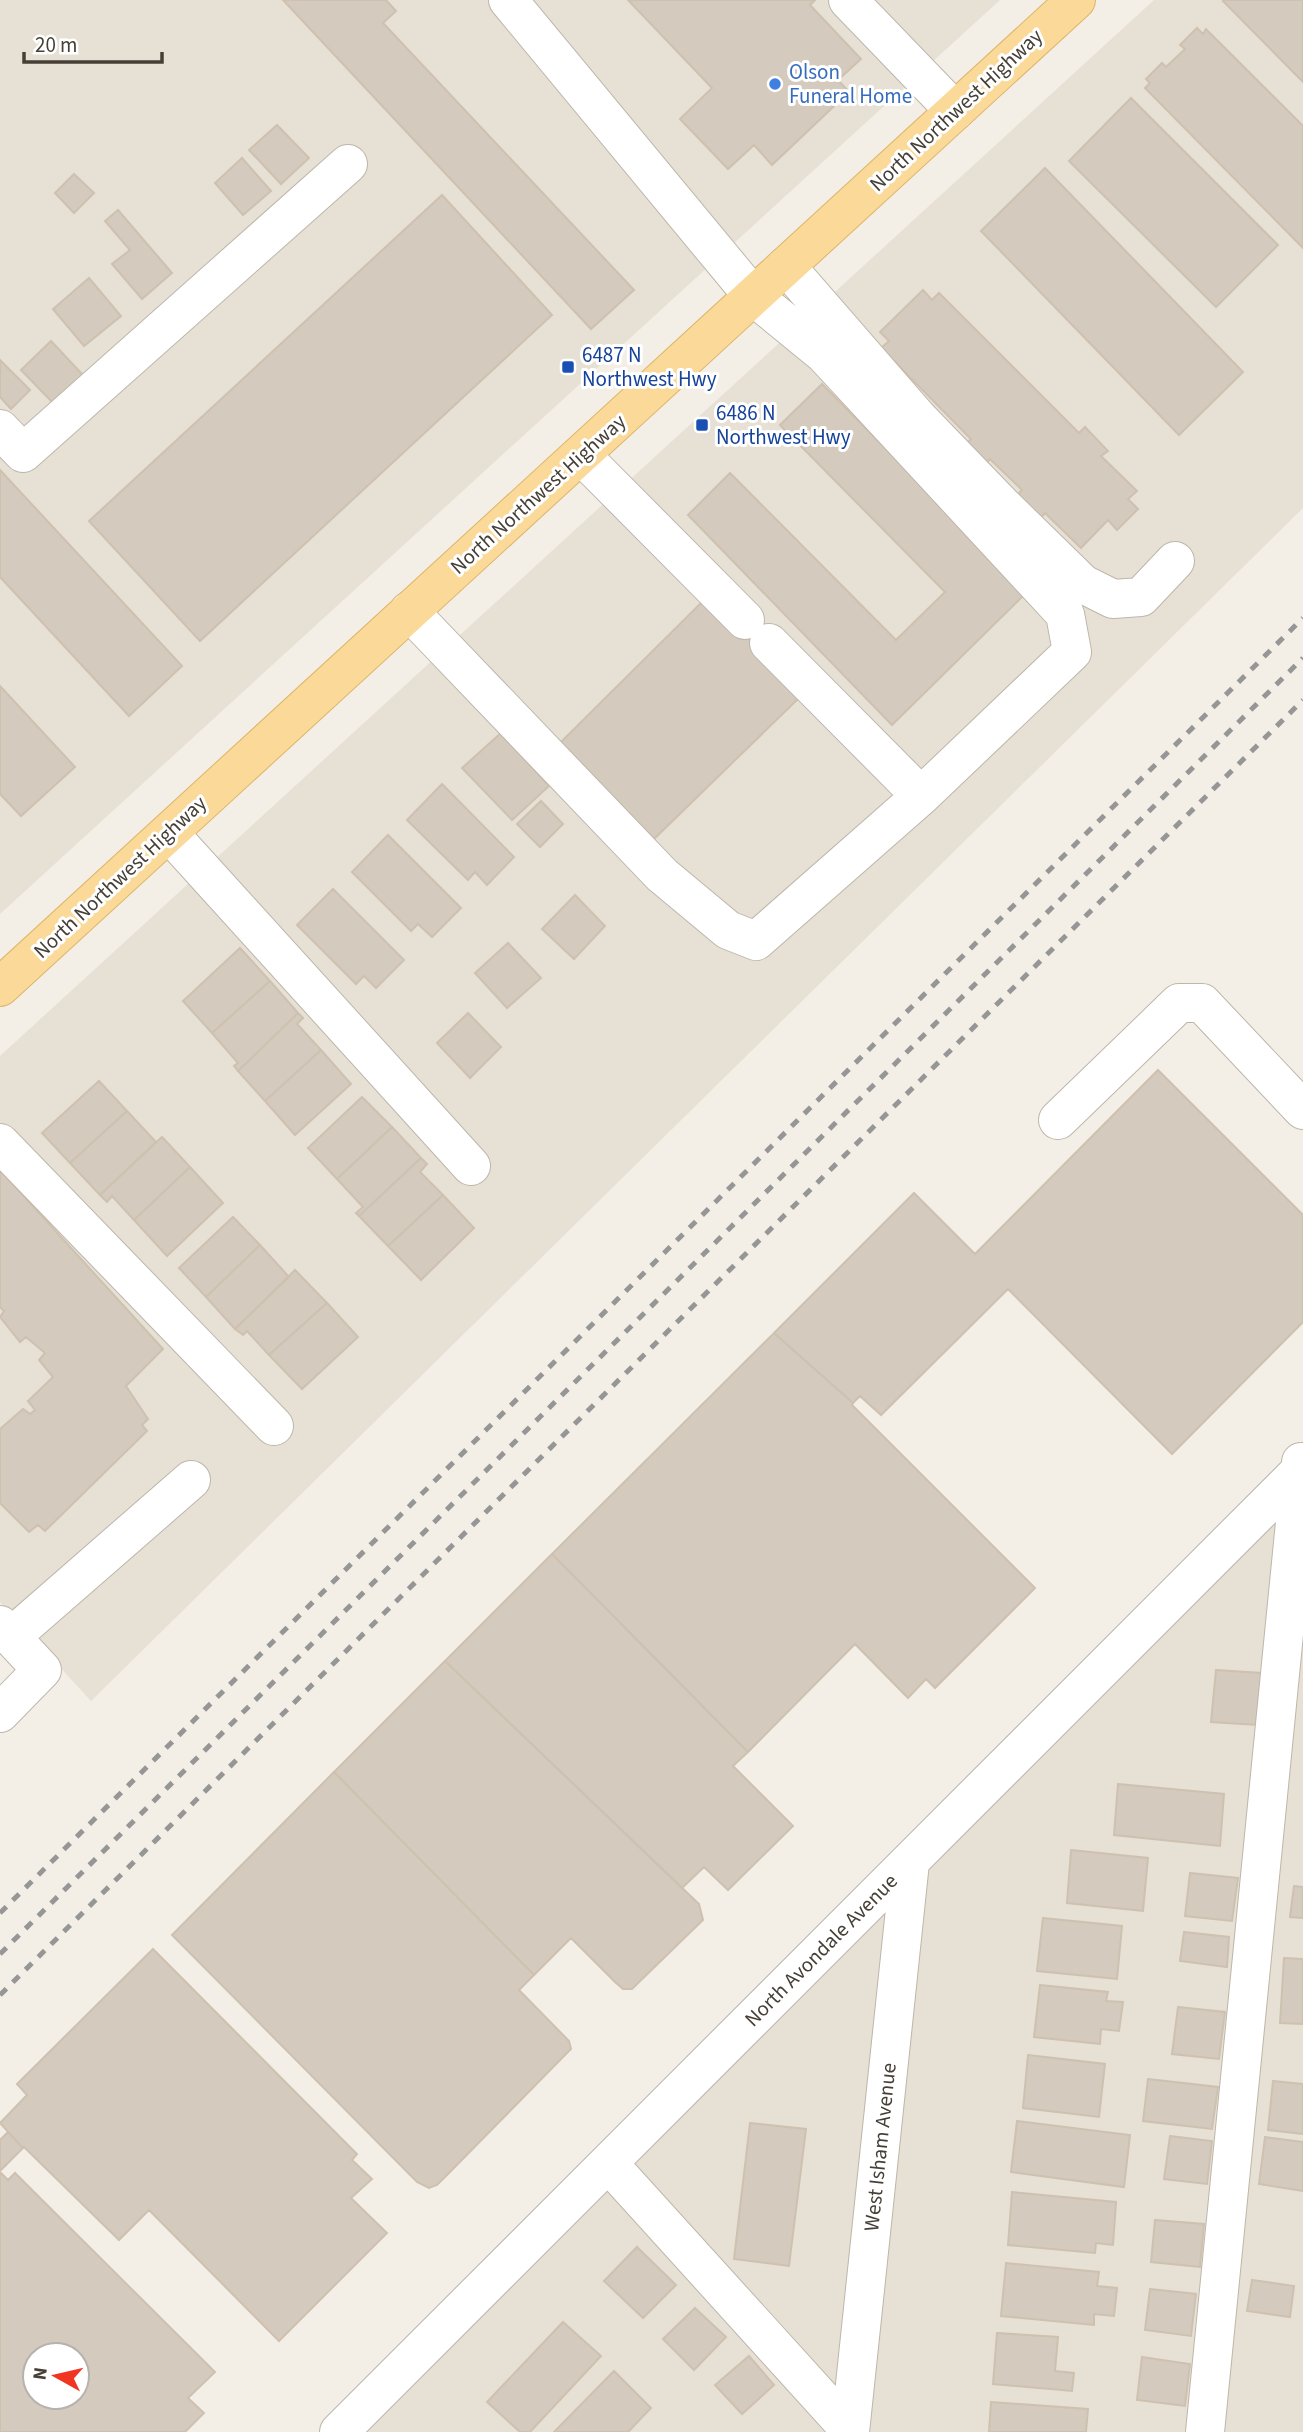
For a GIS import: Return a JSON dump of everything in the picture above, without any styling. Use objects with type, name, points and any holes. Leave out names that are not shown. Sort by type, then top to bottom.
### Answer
[{"type":"main road","name":"North Northwest Highway","points":[[0,987],[1076,0]]},
{"type":"street","points":[[409,611],[662,875],[728,930],[756,941],[921,796],[1072,652],[1065,614],[824,354],[753,296],[508,0]]},
{"type":"street","points":[[848,0],[955,111]]},
{"type":"street","points":[[0,429],[23,453],[348,164]]},
{"type":"street","points":[[786,266],[918,418],[1083,584],[1113,599],[1140,597],[1175,561]]},
{"type":"street","points":[[581,455],[921,796]]},
{"type":"street","points":[[169,832],[471,1166]]},
{"type":"street","points":[[1058,1120],[1180,1003],[1202,1003],[1303,1110]]},
{"type":"street","points":[[0,1143],[274,1426]]},
{"type":"street","points":[[1205,2432],[1302,1462]]},
{"type":"street","name":"North Avondale Avenue","points":[[343,2431],[910,1862],[1302,1462]]},
{"type":"street","points":[[0,1713],[42,1670],[5,1631],[191,1479]]},
{"type":"street","name":"West Isham Avenue","points":[[850,2431],[910,1862]]},
{"type":"street","points":[[608,2163],[850,2431]]},
{"type":"shaded area","points":[[0,0],[1000,0],[0,914]]},
{"type":"shaded area","points":[[1154,0],[1303,0],[1303,508],[91,1701],[0,1602],[0,1056]]},
{"type":"shaded area","points":[[1303,1490],[1303,2432],[351,2432]]},
{"type":"building","points":[[283,0],[386,0],[396,11],[383,23],[634,290],[591,329]]},
{"type":"building","name":"Olson Funeral Home","points":[[628,0],[815,0],[810,5],[861,59],[838,80],[849,92],[772,165],[754,145],[728,169],[680,119],[712,88]]},
{"type":"building","points":[[1303,0],[1303,82],[1223,1]]},
{"type":"building","points":[[1197,28],[1203,34],[1206,29],[1303,126],[1303,248],[1145,88],[1150,83],[1146,79],[1162,63],[1166,67],[1185,49],[1180,45]]},
{"type":"building","points":[[1131,98],[1278,245],[1216,307],[1069,161]]},
{"type":"building","points":[[277,125],[309,158],[281,184],[249,150]]},
{"type":"building","points":[[242,158],[271,191],[243,215],[215,183]]},
{"type":"building","points":[[1045,168],[1243,372],[1179,435],[981,231]]},
{"type":"building","points":[[74,174],[94,193],[74,213],[55,193]]},
{"type":"building","points":[[442,195],[552,315],[200,641],[89,521]]},
{"type":"building","points":[[118,210],[172,273],[142,299],[112,264],[130,250],[105,221]]},
{"type":"building","points":[[89,278],[121,316],[84,346],[53,309]]},
{"type":"building","points":[[923,290],[932,300],[939,293],[1079,433],[1085,427],[1108,451],[1101,456],[1137,491],[1128,499],[1138,509],[1117,530],[1108,520],[1081,548],[1045,513],[1039,520],[1016,496],[1022,490],[990,459],[987,462],[967,443],[971,439],[881,348],[889,341],[880,332]]},
{"type":"building","points":[[51,341],[83,375],[54,404],[21,370]]},
{"type":"building","points":[[0,360],[30,390],[11,409],[0,397]]},
{"type":"building","points":[[822,384],[1027,592],[892,725],[688,515],[730,473],[896,640],[945,592],[780,425]]},
{"type":"building","points":[[0,470],[182,666],[129,716],[0,577]]},
{"type":"building","points":[[707,597],[772,639],[800,697],[654,839],[560,743]]},
{"type":"building","points":[[0,686],[75,767],[21,816],[0,794]]},
{"type":"building","points":[[501,733],[549,786],[512,820],[462,768]]},
{"type":"building","points":[[442,784],[514,857],[487,885],[475,872],[468,880],[407,820]]},
{"type":"building","points":[[541,801],[563,824],[540,847],[517,824]]},
{"type":"building","points":[[388,835],[461,908],[432,937],[418,924],[411,931],[352,872]]},
{"type":"building","points":[[333,889],[404,960],[376,988],[364,976],[356,984],[297,925]]},
{"type":"building","points":[[575,895],[605,926],[574,959],[542,929]]},
{"type":"building","points":[[508,943],[541,978],[507,1008],[475,973]]},
{"type":"building","points":[[240,948],[270,981],[212,1033],[183,1001]]},
{"type":"building","points":[[270,981],[298,1013],[238,1071],[234,1066],[238,1063],[212,1033]]},
{"type":"building","points":[[298,1013],[303,1018],[297,1024],[321,1050],[265,1101],[238,1071]]},
{"type":"building","points":[[468,1013],[501,1047],[470,1078],[437,1043]]},
{"type":"building","points":[[321,1050],[351,1084],[295,1135],[265,1101]]},
{"type":"building","points":[[1158,1070],[1303,1215],[1303,1322],[1172,1454],[1008,1289],[881,1415],[860,1396],[853,1403],[774,1333],[914,1193],[975,1254]]},
{"type":"building","points":[[99,1081],[127,1111],[70,1163],[42,1133]]},
{"type":"building","points":[[362,1097],[392,1127],[337,1179],[308,1148]]},
{"type":"building","points":[[127,1111],[156,1142],[100,1195],[70,1163]]},
{"type":"building","points":[[392,1127],[421,1158],[359,1216],[356,1213],[363,1207],[337,1179]]},
{"type":"building","points":[[162,1137],[190,1167],[134,1220],[112,1196],[107,1202],[100,1195]]},
{"type":"building","points":[[421,1158],[427,1164],[420,1172],[443,1195],[388,1246],[359,1216]]},
{"type":"building","points":[[190,1167],[223,1203],[167,1256],[134,1220]]},
{"type":"building","points":[[0,1170],[163,1349],[126,1386],[148,1419],[142,1425],[147,1431],[45,1531],[38,1525],[29,1532],[0,1503],[0,1429],[23,1409],[30,1414],[35,1410],[28,1401],[53,1377],[39,1360],[45,1353],[26,1337],[20,1342],[0,1317],[4,1311],[0,1307]]},
{"type":"building","points":[[443,1195],[474,1228],[421,1280],[388,1246]]},
{"type":"building","points":[[233,1217],[260,1245],[206,1297],[179,1268]]},
{"type":"building","points":[[260,1245],[289,1277],[235,1329],[206,1297]]},
{"type":"building","points":[[295,1270],[327,1303],[269,1355],[247,1331],[243,1335],[235,1329]]},
{"type":"building","points":[[327,1303],[358,1337],[302,1389],[269,1355]]},
{"type":"building","points":[[774,1333],[853,1403],[852,1405],[1035,1588],[935,1688],[926,1679],[908,1698],[855,1644],[748,1752],[552,1554]]},
{"type":"building","points":[[552,1554],[748,1752],[733,1766],[793,1826],[728,1890],[704,1867],[682,1888],[445,1661]]},
{"type":"building","points":[[445,1661],[699,1904],[703,1920],[632,1989],[623,1989],[571,1938],[534,1975],[334,1772]]},
{"type":"building","points":[[1216,1670],[1262,1673],[1258,1725],[1211,1722]]},
{"type":"building","points":[[334,1772],[534,1975],[519,1990],[569,2041],[571,2049],[437,2185],[429,2188],[417,2182],[172,1935]]},
{"type":"building","points":[[1118,1784],[1224,1794],[1220,1846],[1114,1835]]},
{"type":"building","points":[[1071,1850],[1148,1858],[1143,1911],[1067,1903]]},
{"type":"building","points":[[1190,1873],[1238,1878],[1232,1921],[1185,1916]]},
{"type":"building","points":[[1294,1886],[1303,1887],[1303,1918],[1290,1917]]},
{"type":"building","points":[[1043,1918],[1122,1926],[1117,1979],[1037,1971]]},
{"type":"building","points":[[1184,1932],[1229,1937],[1227,1967],[1180,1961]]},
{"type":"building","points":[[153,1949],[357,2154],[352,2160],[372,2179],[351,2198],[387,2233],[279,2341],[149,2210],[119,2240],[0,2123],[27,2095],[17,2084]]},
{"type":"building","points":[[1284,1958],[1303,1959],[1303,2024],[1280,2023]]},
{"type":"building","points":[[1040,1985],[1108,1992],[1106,2001],[1123,2002],[1119,2031],[1101,2029],[1100,2044],[1034,2037]]},
{"type":"building","points":[[1178,2007],[1225,2012],[1219,2059],[1172,2054]]},
{"type":"building","points":[[1028,2055],[1105,2064],[1099,2117],[1023,2108]]},
{"type":"building","points":[[1148,2079],[1218,2087],[1212,2129],[1143,2121]]},
{"type":"building","points":[[1273,2081],[1303,2084],[1303,2134],[1268,2130]]},
{"type":"building","points":[[1017,2121],[1130,2135],[1124,2187],[1011,2172]]},
{"type":"building","points":[[750,2123],[806,2129],[789,2266],[734,2259]]},
{"type":"building","points":[[8,2132],[23,2148],[0,2171],[0,2140]]},
{"type":"building","points":[[1170,2136],[1212,2141],[1207,2184],[1164,2179]]},
{"type":"building","points":[[1265,2137],[1303,2142],[1303,2191],[1259,2184]]},
{"type":"building","points":[[0,2172],[8,2180],[15,2173],[215,2372],[188,2398],[204,2413],[185,2432],[0,2432]]},
{"type":"building","points":[[1012,2192],[1116,2202],[1113,2245],[1096,2243],[1095,2253],[1008,2245]]},
{"type":"building","points":[[1155,2220],[1204,2224],[1200,2267],[1151,2262]]},
{"type":"building","points":[[637,2247],[676,2285],[643,2318],[604,2281]]},
{"type":"building","points":[[1006,2263],[1099,2272],[1097,2286],[1117,2288],[1114,2316],[1094,2314],[1094,2325],[1001,2316]]},
{"type":"building","points":[[1252,2280],[1294,2286],[1290,2317],[1247,2311]]},
{"type":"building","points":[[1150,2289],[1196,2294],[1191,2336],[1145,2330]]},
{"type":"building","points":[[695,2308],[726,2337],[694,2370],[663,2339]]},
{"type":"building","points":[[563,2322],[601,2356],[530,2432],[520,2432],[487,2402]]},
{"type":"building","points":[[997,2333],[1058,2337],[1055,2371],[1074,2373],[1072,2391],[993,2384]]},
{"type":"building","points":[[749,2356],[774,2385],[742,2414],[715,2385]]},
{"type":"building","points":[[1142,2357],[1190,2364],[1185,2406],[1137,2400]]},
{"type":"building","points":[[614,2371],[651,2408],[628,2432],[554,2432]]},
{"type":"building","points":[[991,2402],[1088,2409],[1086,2432],[989,2432]]},
{"type":"railway","points":[[0,1913],[1303,618]]},
{"type":"railway","points":[[0,1954],[1303,658]]},
{"type":"railway","points":[[0,1995],[1303,700]]},
{"type":"place","name":"Olson Funeral Home","points":[[775,84]]},
{"type":"place","name":"6487 N Northwest Hwy","points":[[568,367]]},
{"type":"place","name":"6486 N Northwest Hwy","points":[[702,425]]}]
